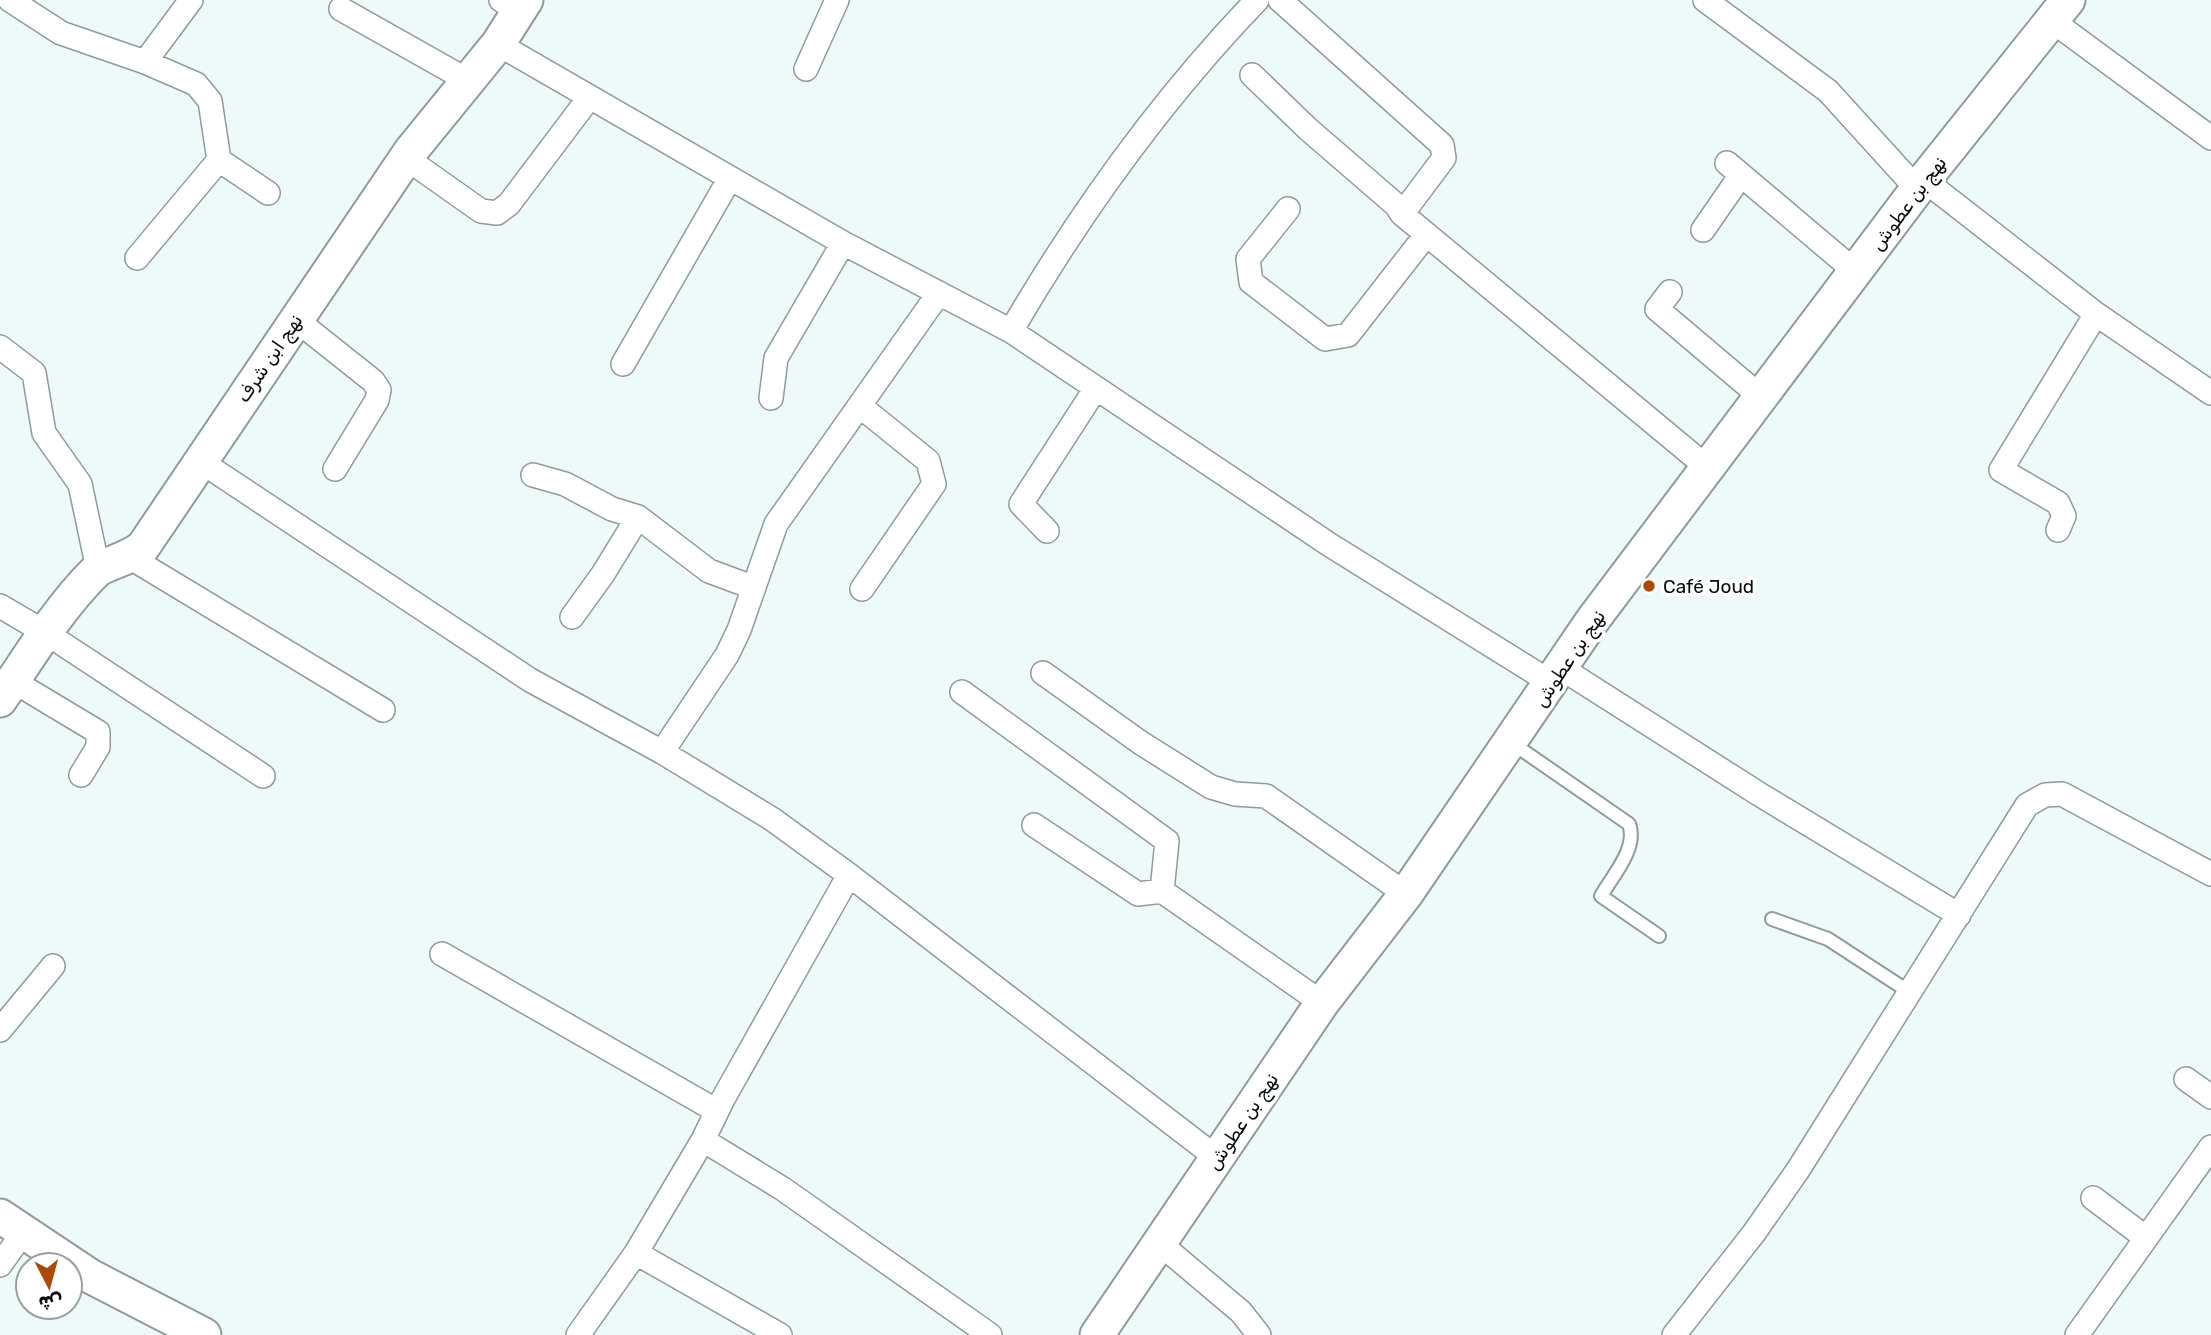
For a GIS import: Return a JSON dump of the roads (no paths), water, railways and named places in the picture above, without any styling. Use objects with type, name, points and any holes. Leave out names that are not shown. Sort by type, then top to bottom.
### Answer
[{"type":"street","points":[[10,0],[61,33],[145,62],[196,84],[210,101],[219,160],[268,193]]},
{"type":"street","points":[[145,62],[191,0]]},
{"type":"street","points":[[806,69],[837,0]]},
{"type":"street","points":[[1011,331],[1055,255],[1130,148],[1213,46],[1257,0]]},
{"type":"street","points":[[1280,0],[1442,145],[1444,158],[1402,214]]},
{"type":"street","points":[[1705,0],[1828,91],[1921,185],[2096,314],[2211,393]]},
{"type":"street","name":"نهج ابن شرف","points":[[131,558],[143,547],[406,158],[498,44],[515,4]]},
{"type":"street","points":[[341,9],[467,80]]},
{"type":"street","points":[[2059,10],[2211,138]]},
{"type":"street","name":"نهج بن عطوش","points":[[1097,1335],[1322,1003],[1406,894],[1512,743],[1592,621],[1921,185],[2059,10]]},
{"type":"street","points":[[498,44],[843,243],[1011,331],[1330,545],[1759,794],[1959,915]]},
{"type":"street","points":[[1252,75],[1426,235],[1708,468]]},
{"type":"street","points":[[406,158],[481,211],[497,213],[509,204],[589,98]]},
{"type":"street","points":[[136,258],[219,160]]},
{"type":"street","points":[[1703,230],[1734,169],[1856,272]]},
{"type":"street","points":[[623,364],[730,178]]},
{"type":"street","points":[[1288,209],[1248,259],[1251,282],[1325,339],[1348,335],[1426,235]]},
{"type":"street","points":[[771,398],[776,358],[843,243]]},
{"type":"street","points":[[1670,292],[1657,309],[1761,397]]},
{"type":"street","points":[[662,752],[727,655],[739,629],[776,524],[939,293]]},
{"type":"street","points":[[2058,530],[2064,516],[2058,503],[2001,470],[2096,314]]},
{"type":"street","points":[[295,319],[373,381],[379,390],[377,400],[335,468]]},
{"type":"street","points":[[0,347],[34,373],[44,433],[79,484],[97,569]]},
{"type":"street","points":[[1046,531],[1021,504],[1096,388]]},
{"type":"street","points":[[860,406],[928,461],[934,484],[862,589]]},
{"type":"street","points":[[200,461],[530,680],[662,752],[772,819],[849,875],[1217,1158]]},
{"type":"street","points":[[533,475],[565,484],[612,509],[638,517],[709,571],[752,587]]},
{"type":"street","points":[[572,617],[603,575],[638,517]]},
{"type":"street","points":[[81,775],[98,747],[98,732],[7,690],[46,633],[97,569],[131,558],[383,710]]},
{"type":"street","points":[[0,606],[46,633],[263,776]]},
{"type":"street","points":[[1043,673],[1140,743],[1212,787],[1235,794],[1265,796],[1406,894]]},
{"type":"street","points":[[962,692],[1167,841],[1162,891]]},
{"type":"street","points":[[1674,1335],[1754,1233],[1798,1170],[2027,805],[2045,795],[2062,794],[2211,873]]},
{"type":"street","points":[[1034,825],[1138,894],[1162,891],[1322,1003]]},
{"type":"street","points":[[578,1335],[636,1252],[703,1140],[849,875]]},
{"type":"street","points":[[442,954],[717,1111]]},
{"type":"street","points":[[0,1030],[53,966]]},
{"type":"street","points":[[2186,1079],[2211,1097]]},
{"type":"street","points":[[703,1140],[783,1189],[990,1335]]},
{"type":"street","points":[[2077,1335],[2211,1147]]},
{"type":"street","points":[[2093,1198],[2146,1238]]},
{"type":"street","points":[[0,1265],[11,1224],[90,1276],[204,1335]]},
{"type":"street","points":[[1158,1242],[1241,1311],[1259,1335]]},
{"type":"street","points":[[636,1252],[780,1335]]},
{"type":"lane","points":[[1512,743],[1629,824],[1633,834],[1632,844],[1601,895],[1659,936]]},
{"type":"lane","points":[[1772,919],[1828,939],[1911,993]]},
{"type":"place","name":"Café Joud","points":[[1649,586]]}]
